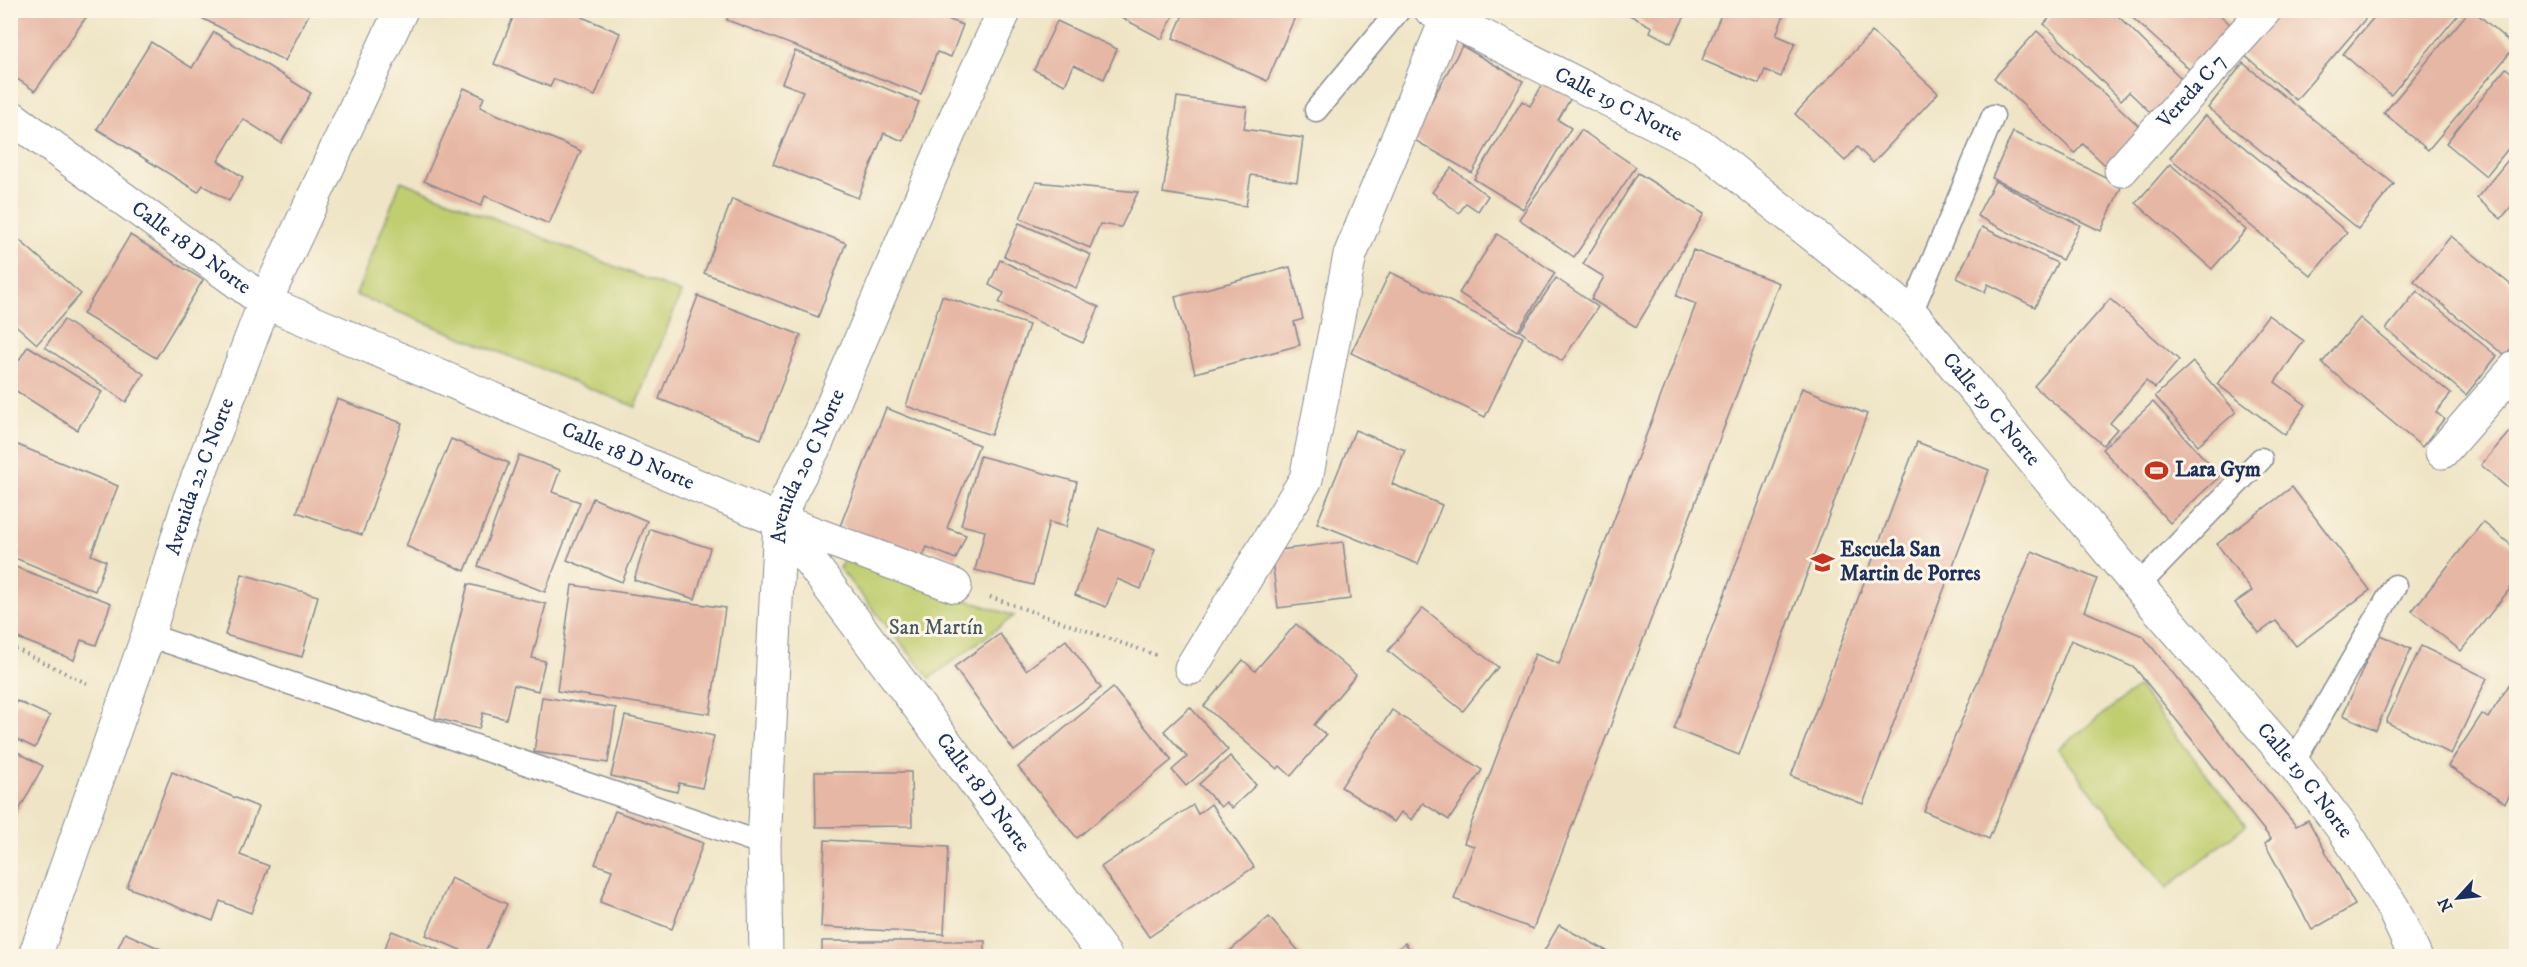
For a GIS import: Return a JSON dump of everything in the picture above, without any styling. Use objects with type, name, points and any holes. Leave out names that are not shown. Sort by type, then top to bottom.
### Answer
[{"type":"street","name":"Avenida 22 C Norte","points":[[35,957],[148,635],[189,501],[265,302],[401,10]]},
{"type":"street","name":"Avenida 20 C Norte","points":[[766,957],[764,844],[780,521],[788,497],[816,444],[964,98],[1005,10]]},
{"type":"street","name":"Vereda C 7","points":[[2121,170],[2265,10]]},
{"type":"street","points":[[1191,668],[1306,478],[1350,255],[1439,14]]},
{"type":"street","name":"Calle 19 C Norte","points":[[1439,14],[1704,148],[1911,313],[2138,586],[2293,763],[2346,833],[2393,908],[2415,957]]},
{"type":"street","name":"Calle 18 D Norte","points":[[10,117],[265,302],[780,521],[1105,957]]},
{"type":"street","points":[[2442,452],[2517,367]]},
{"type":"street","points":[[780,521],[955,586]]},
{"type":"lane","points":[[1316,110],[1399,10]]},
{"type":"lane","points":[[1911,313],[1993,116]]},
{"type":"lane","points":[[2138,586],[2261,459]]},
{"type":"lane","points":[[2293,763],[2395,585]]},
{"type":"lane","points":[[148,635],[764,844]]},
{"type":"path","points":[[955,586],[1059,620],[1191,668]]},
{"type":"path","points":[[10,646],[124,702]]},
{"type":"green space","points":[[401,181],[681,293],[636,407],[356,295]]},
{"type":"green space","name":"San Martín","points":[[845,559],[1014,616],[930,678],[839,568]]},
{"type":"green space","points":[[2138,687],[2246,825],[2167,888],[2058,749]]},
{"type":"building","points":[[10,10],[91,10],[35,91],[10,74]]},
{"type":"building","points":[[186,10],[311,10],[285,61]]},
{"type":"building","points":[[516,10],[585,10],[582,17],[620,33],[595,96],[554,79],[550,87],[494,64]]},
{"type":"building","points":[[730,10],[950,10],[947,19],[963,25],[951,57],[937,52],[921,94],[727,20]]},
{"type":"building","points":[[1107,10],[1176,10],[1162,39]]},
{"type":"building","points":[[1185,10],[1298,10],[1267,81],[1173,38]]},
{"type":"building","points":[[1620,10],[1688,10],[1671,43],[1650,32],[1652,27]]},
{"type":"building","points":[[1723,10],[1786,10],[1776,35],[1795,43],[1781,77],[1765,70],[1759,84],[1702,60]]},
{"type":"building","points":[[2057,10],[2112,10],[2185,82],[2153,115],[2129,92],[2121,100],[2044,24]]},
{"type":"building","points":[[2124,10],[2215,10],[2235,29],[2190,70]]},
{"type":"building","points":[[2279,10],[2373,10],[2296,100],[2242,53]]},
{"type":"building","points":[[2380,10],[2462,10],[2391,95],[2343,54]]},
{"type":"building","points":[[2470,10],[2473,10],[2515,47],[2428,150],[2384,113]]},
{"type":"building","points":[[1057,21],[1117,49],[1104,79],[1074,65],[1065,85],[1034,70]]},
{"type":"building","points":[[2037,31],[2141,128],[2106,166],[2083,144],[2075,153],[1994,78]]},
{"type":"building","points":[[214,32],[311,93],[281,143],[243,119],[218,161],[243,177],[229,201],[203,185],[198,192],[97,129],[151,42],[192,68]]},
{"type":"building","points":[[1872,32],[1938,93],[1873,163],[1857,147],[1845,161],[1795,114]]},
{"type":"building","points":[[1462,46],[1523,81],[1472,173],[1411,138]]},
{"type":"building","points":[[795,51],[919,102],[903,141],[884,133],[858,198],[773,164],[803,91],[782,83]]},
{"type":"building","points":[[2243,63],[2394,184],[2358,229],[2208,108]]},
{"type":"building","points":[[2506,68],[2516,77],[2516,139],[2486,176],[2446,143]]},
{"type":"building","points":[[1545,80],[1572,96],[1558,120],[1571,128],[1523,209],[1474,179],[1522,101],[1530,106]]},
{"type":"building","points":[[464,88],[484,97],[480,107],[581,151],[549,224],[485,196],[481,206],[424,181]]},
{"type":"building","points":[[1177,97],[1247,107],[1244,129],[1303,138],[1297,182],[1251,175],[1246,206],[1163,193]]},
{"type":"building","points":[[2205,115],[2347,232],[2311,276],[2170,158]]},
{"type":"building","points":[[1581,130],[1636,167],[1574,257],[1519,219]]},
{"type":"building","points":[[2013,132],[2122,185],[2101,231],[1992,178]]},
{"type":"building","points":[[2516,150],[2516,207],[2513,204],[2501,219],[2477,198]]},
{"type":"building","points":[[2170,164],[2246,230],[2212,269],[2136,203]]},
{"type":"building","points":[[1451,168],[1488,196],[1478,211],[1466,203],[1459,213],[1432,192]]},
{"type":"building","points":[[1638,173],[1704,214],[1636,327],[1591,299],[1604,277],[1583,264]]},
{"type":"building","points":[[1995,181],[2080,225],[2062,260],[1977,216]]},
{"type":"building","points":[[1036,182],[1138,192],[1121,227],[1100,224],[1090,248],[1020,218]]},
{"type":"building","points":[[732,199],[846,243],[818,317],[704,273]]},
{"type":"building","points":[[1019,223],[1091,255],[1076,288],[1004,256]]},
{"type":"building","points":[[1982,227],[2057,263],[2035,307],[1988,284],[1985,292],[1957,278]]},
{"type":"building","points":[[10,232],[81,294],[37,344],[10,320]]},
{"type":"building","points":[[1497,234],[1555,273],[1518,331],[1459,293]]},
{"type":"building","points":[[130,235],[203,280],[156,358],[83,314]]},
{"type":"building","points":[[2451,236],[2516,289],[2516,342],[2505,356],[2414,281]]},
{"type":"building","points":[[1693,250],[1779,283],[1533,929],[1454,899],[1474,846],[1464,843],[1535,654],[1559,664],[1696,304],[1676,296]]},
{"type":"building","points":[[1000,260],[1099,307],[1083,343],[999,303],[1004,293],[989,285]]},
{"type":"building","points":[[1290,267],[1303,319],[1294,322],[1300,345],[1195,373],[1175,297]]},
{"type":"building","points":[[1390,272],[1523,337],[1485,417],[1351,353]]},
{"type":"building","points":[[1556,278],[1598,307],[1562,361],[1520,331]]},
{"type":"building","points":[[2417,291],[2497,356],[2466,395],[2386,329]]},
{"type":"building","points":[[698,296],[801,335],[761,439],[659,399]]},
{"type":"building","points":[[942,296],[1029,325],[991,435],[906,406]]},
{"type":"building","points":[[2110,299],[2179,360],[2155,388],[2146,381],[2110,423],[2117,429],[2103,445],[2034,386]]},
{"type":"building","points":[[2268,315],[2304,341],[2275,382],[2306,405],[2285,435],[2217,384]]},
{"type":"building","points":[[2360,318],[2451,394],[2436,412],[2444,419],[2422,447],[2322,363]]},
{"type":"building","points":[[64,320],[144,374],[126,402],[45,347]]},
{"type":"building","points":[[28,346],[102,392],[77,430],[10,387],[10,374]]},
{"type":"building","points":[[2193,362],[2236,412],[2198,445],[2155,396]]},
{"type":"building","points":[[1802,388],[1867,414],[1739,755],[1674,729]]},
{"type":"building","points":[[337,399],[402,423],[362,535],[297,512]]},
{"type":"building","points":[[2153,402],[2220,476],[2170,523],[2102,449]]},
{"type":"building","points":[[886,408],[979,445],[947,528],[966,535],[956,559],[927,547],[922,558],[840,526]]},
{"type":"building","points":[[2516,424],[2516,495],[2481,465]]},
{"type":"building","points":[[1355,430],[1405,450],[1392,484],[1442,505],[1418,564],[1317,523]]},
{"type":"building","points":[[451,439],[509,463],[465,571],[406,546]]},
{"type":"building","points":[[1917,442],[1989,470],[1863,804],[1791,776]]},
{"type":"building","points":[[13,443],[118,486],[91,555],[106,561],[95,591],[10,556],[10,449]]},
{"type":"building","points":[[519,455],[560,470],[552,492],[580,502],[545,592],[478,566]]},
{"type":"building","points":[[980,456],[1077,482],[1066,527],[1049,522],[1033,585],[975,570],[985,531],[961,525]]},
{"type":"building","points":[[2292,487],[2370,590],[2296,646],[2276,621],[2259,633],[2235,603],[2252,591],[2217,544]]},
{"type":"building","points":[[593,498],[647,521],[622,582],[567,560]]},
{"type":"building","points":[[2483,522],[2516,549],[2516,581],[2461,651],[2412,611]]},
{"type":"building","points":[[650,529],[710,548],[695,599],[634,580]]},
{"type":"building","points":[[1100,529],[1155,550],[1141,589],[1117,579],[1106,607],[1075,595]]},
{"type":"building","points":[[1343,542],[1350,599],[1278,608],[1271,551]]},
{"type":"building","points":[[2032,551],[2097,579],[2084,611],[2143,636],[2296,826],[2308,820],[2355,905],[2312,930],[2265,844],[2271,839],[2135,668],[2071,640],[1989,839],[1924,811]]},
{"type":"building","points":[[10,565],[111,603],[96,645],[81,640],[74,660],[15,637],[19,624],[10,621]]},
{"type":"building","points":[[242,574],[318,596],[302,657],[225,635]]},
{"type":"building","points":[[468,584],[546,604],[532,658],[545,661],[538,691],[514,685],[506,719],[483,713],[479,729],[435,718]]},
{"type":"building","points":[[572,585],[725,608],[710,714],[557,691]]},
{"type":"building","points":[[1423,608],[1498,667],[1463,711],[1388,651]]},
{"type":"building","points":[[1296,624],[1356,675],[1314,725],[1326,735],[1291,776],[1280,766],[1277,769],[1204,706],[1243,660],[1255,671]]},
{"type":"building","points":[[1000,634],[1026,670],[1066,640],[1101,688],[1014,751],[954,667]]},
{"type":"building","points":[[2378,634],[2411,649],[2376,730],[2343,715]]},
{"type":"building","points":[[2421,646],[2487,678],[2451,754],[2386,722]]},
{"type":"building","points":[[2516,674],[2516,786],[2505,803],[2448,766],[2482,714],[2488,718]]},
{"type":"building","points":[[1113,688],[1172,760],[1077,838],[1018,767]]},
{"type":"building","points":[[542,697],[616,708],[608,763],[534,752]]},
{"type":"building","points":[[17,701],[50,716],[35,748],[10,736],[10,715]]},
{"type":"building","points":[[1190,707],[1228,750],[1186,786],[1172,770],[1187,757],[1164,731]]},
{"type":"building","points":[[1392,710],[1482,770],[1449,820],[1423,803],[1412,820],[1401,812],[1394,822],[1341,787]]},
{"type":"building","points":[[625,716],[714,736],[702,788],[679,783],[677,792],[611,776]]},
{"type":"building","points":[[10,748],[43,766],[10,827]]},
{"type":"building","points":[[1230,756],[1256,785],[1232,808],[1226,802],[1221,807],[1199,784]]},
{"type":"building","points":[[172,772],[258,807],[240,855],[269,866],[251,913],[220,901],[213,921],[127,887]]},
{"type":"building","points":[[815,772],[911,772],[912,826],[816,827]]},
{"type":"building","points":[[1211,804],[1254,867],[1149,937],[1101,867],[1193,805],[1198,814]]},
{"type":"building","points":[[615,811],[703,843],[672,929],[600,902],[612,870],[595,864]]},
{"type":"building","points":[[825,840],[948,847],[944,934],[821,927]]},
{"type":"building","points":[[451,878],[507,904],[483,956],[474,956],[426,935]]},
{"type":"building","points":[[1269,917],[1303,956],[1224,956]]},
{"type":"building","points":[[1559,925],[1616,956],[1541,956]]},
{"type":"building","points":[[392,931],[454,956],[381,956]]},
{"type":"building","points":[[125,933],[176,956],[114,956]]},
{"type":"building","points":[[822,941],[985,941],[985,956],[822,956]]},
{"type":"building","points":[[1405,943],[1415,956],[1388,956]]},
{"type":"place","name":"Lara Gym","points":[[2157,470]]},
{"type":"place","name":"Escuela San Martin de Porres","points":[[1822,562]]}]
